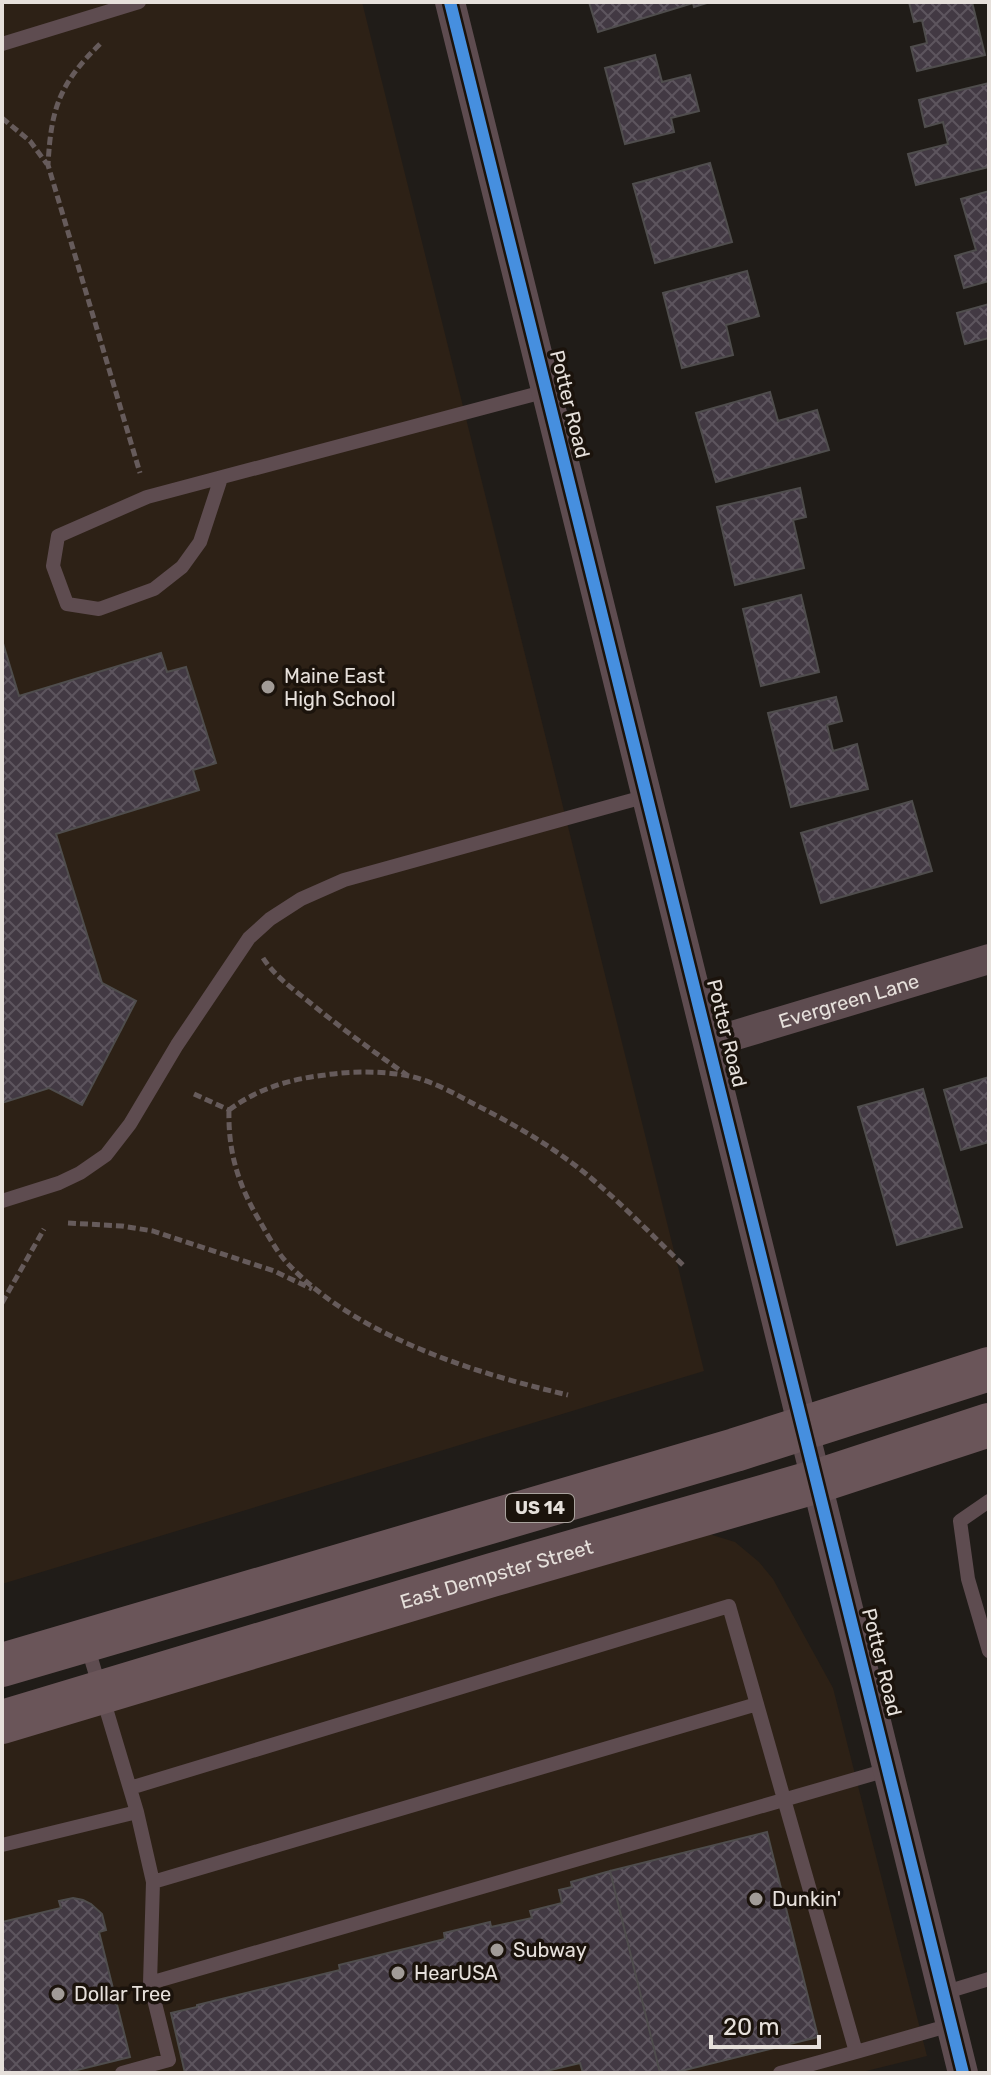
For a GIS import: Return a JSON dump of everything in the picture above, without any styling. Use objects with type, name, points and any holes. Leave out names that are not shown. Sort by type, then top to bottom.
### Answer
[{"type":"main road","name":"US 14","points":[[2,1665],[805,1429],[989,1369]]},
{"type":"main road","name":"East Dempster Street","points":[[2,1722],[818,1481],[989,1425]]},
{"type":"street","name":"Potter Road","points":[[450,2],[963,2073]]},
{"type":"street","name":"Evergreen Lane","points":[[709,1043],[989,959]]},
{"type":"lane","points":[[2,44],[139,2]]},
{"type":"lane","points":[[221,478],[200,542],[182,567],[154,589],[99,609],[67,604],[53,566],[58,536],[147,497],[547,391]]},
{"type":"lane","points":[[2,1201],[59,1183],[106,1155],[130,1124],[177,1045],[249,938],[270,919],[301,899],[344,880],[647,796]]},
{"type":"lane","points":[[989,1501],[960,1521],[968,1579],[989,1651]]},
{"type":"lane","points":[[130,1788],[729,1606],[856,2052]]},
{"type":"lane","points":[[85,1641],[137,1812],[153,1882],[150,1983],[169,2060],[122,2073]]},
{"type":"lane","points":[[153,1882],[757,1704]]},
{"type":"lane","points":[[150,1983],[887,1770]]},
{"type":"lane","points":[[2,1845],[137,1812]]},
{"type":"lane","points":[[943,1993],[989,1979]]},
{"type":"lane","points":[[780,2073],[951,2025]]},
{"type":"path","points":[[100,44],[81,63],[55,109],[49,133],[48,165],[147,497]]},
{"type":"path","points":[[2,118],[30,141],[48,165]]},
{"type":"path","points":[[249,938],[271,969],[292,989],[407,1076]]},
{"type":"path","points":[[229,1110],[246,1097],[272,1086],[340,1073],[407,1076],[448,1090],[503,1118],[551,1148],[591,1178],[685,1267]]},
{"type":"path","points":[[194,1094],[229,1110]]},
{"type":"path","points":[[229,1110],[230,1148],[248,1201],[287,1263],[316,1291]]},
{"type":"path","points":[[68,1223],[153,1231],[274,1271],[316,1291],[359,1319],[419,1348],[478,1371],[568,1395]]},
{"type":"path","points":[[2,1303],[44,1229]]},
{"type":"shaded area","name":"Maine East High School","points":[[2,2],[362,2],[704,1371],[2,1584]]},
{"type":"shaded area","points":[[709,1534],[735,1542],[759,1562],[773,1579],[833,1688],[927,2056],[858,2073],[2,2073],[2,1742]]},
{"type":"building","points":[[589,2],[710,2],[694,7],[693,3],[598,32]]},
{"type":"building","points":[[909,2],[972,2],[985,55],[917,71],[911,47],[927,43],[922,20],[914,22]]},
{"type":"building","points":[[655,55],[662,82],[690,75],[699,111],[671,118],[674,132],[625,144],[605,68]]},
{"type":"building","points":[[989,83],[989,167],[916,185],[908,154],[948,144],[943,122],[925,127],[919,100]]},
{"type":"building","points":[[710,163],[732,242],[655,263],[633,184]]},
{"type":"building","points":[[989,191],[989,281],[964,288],[955,256],[976,250],[961,199]]},
{"type":"building","points":[[747,271],[759,316],[726,325],[733,355],[682,368],[663,293]]},
{"type":"building","points":[[989,304],[989,338],[965,344],[957,313]]},
{"type":"building","points":[[770,392],[778,421],[817,410],[829,450],[716,482],[696,413]]},
{"type":"building","points":[[800,488],[806,517],[793,520],[804,568],[735,585],[717,507]]},
{"type":"building","points":[[801,595],[819,672],[761,686],[743,609]]},
{"type":"building","points":[[2,640],[19,696],[161,653],[167,672],[186,667],[216,763],[193,770],[199,790],[56,834],[102,983],[136,1001],[82,1105],[49,1088],[2,1103]]},
{"type":"building","points":[[836,697],[842,721],[827,725],[833,751],[857,744],[868,789],[791,807],[768,713]]},
{"type":"building","points":[[912,801],[932,871],[821,903],[801,833]]},
{"type":"building","points":[[989,1077],[989,1142],[961,1150],[944,1090]]},
{"type":"building","points":[[923,1089],[962,1227],[897,1245],[858,1107]]},
{"type":"building","points":[[767,1832],[818,2037],[673,2073],[660,2073],[610,1871]]},
{"type":"building","points":[[610,1871],[660,2073],[583,2073],[580,2063],[538,2073],[185,2073],[171,2013],[340,1970],[339,1965],[445,1939],[444,1933],[490,1922],[491,1927],[532,1918],[530,1911],[562,1903],[559,1890],[572,1887],[571,1882]]},
{"type":"building","name":"Dollar Tree","points":[[73,1898],[91,1904],[102,1914],[106,1930],[99,1932],[130,2057],[65,2073],[2,2073],[2,1922],[61,1908],[59,1901]]},
{"type":"cycle path","points":[[450,2],[963,2073]]},
{"type":"place","name":"Maine East High School","points":[[268,687]]},
{"type":"place","name":"Dunkin'","points":[[756,1899]]},
{"type":"place","name":"Subway","points":[[497,1950]]},
{"type":"place","name":"HearUSA","points":[[398,1973]]},
{"type":"place","name":"Dollar Tree","points":[[58,1994]]}]
